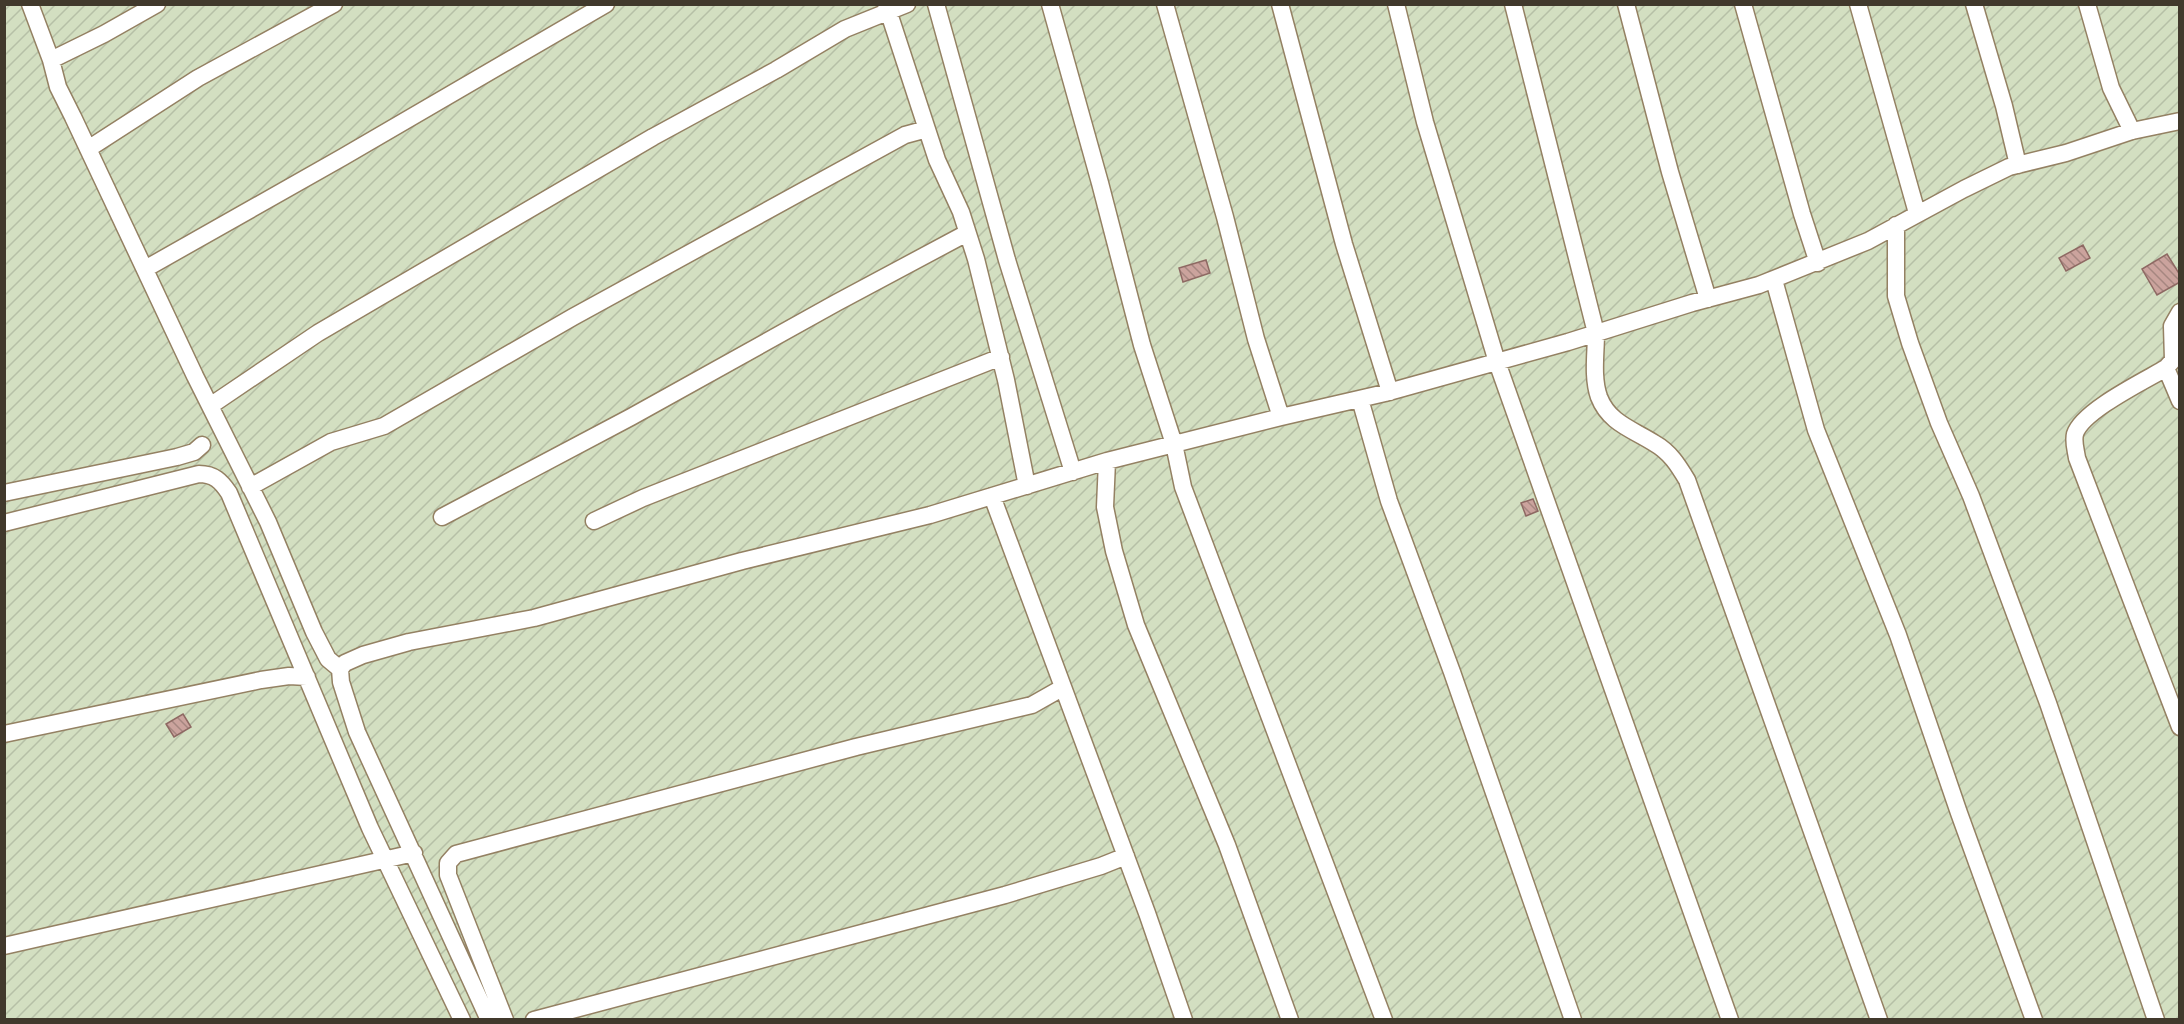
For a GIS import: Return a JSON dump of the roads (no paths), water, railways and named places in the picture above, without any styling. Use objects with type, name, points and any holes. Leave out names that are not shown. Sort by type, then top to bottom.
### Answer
[{"type":"street","points":[[30,4],[51,60],[58,87],[267,522],[314,632],[328,659],[340,669]]},
{"type":"street","points":[[51,60],[157,4]]},
{"type":"street","points":[[88,149],[198,78],[333,4]]},
{"type":"street","points":[[145,269],[606,4]]},
{"type":"street","points":[[210,406],[318,333],[653,136],[776,70],[845,29],[887,9],[907,4]]},
{"type":"street","points":[[936,4],[1007,260],[1073,472]]},
{"type":"street","points":[[1050,4],[1142,345],[1174,444],[1183,488],[1384,1020]]},
{"type":"street","points":[[1165,4],[1225,217],[1256,339],[1281,417]]},
{"type":"street","points":[[1280,4],[1344,244],[1390,392]]},
{"type":"street","points":[[1396,4],[1425,122],[1497,362],[1730,1020]]},
{"type":"street","points":[[1513,4],[1596,333],[1595,378],[1599,396],[1607,413],[1621,426],[1656,443],[1675,459],[1687,480],[1880,1020]]},
{"type":"street","points":[[1626,4],[1670,172],[1708,299]]},
{"type":"street","points":[[1743,4],[1818,263]]},
{"type":"street","points":[[1858,4],[1917,213]]},
{"type":"street","points":[[1974,4],[2004,106],[2018,165]]},
{"type":"street","points":[[2087,4],[2111,88],[2132,131]]},
{"type":"street","points":[[887,9],[927,129],[968,233],[988,301],[1027,486]]},
{"type":"street","points":[[489,1020],[357,732],[341,682],[340,669],[345,663],[398,645],[534,618],[742,561],[930,515],[1107,461],[1390,392],[1596,333],[1774,280],[1818,263],[1868,241],[1964,189],[2018,165],[2066,153],[2132,131],[2180,121]]},
{"type":"street","points":[[250,487],[331,442],[384,426],[573,317],[905,135],[927,129]]},
{"type":"street","points":[[1896,225],[1896,296],[1910,344],[1939,423],[1975,506],[2048,703],[2156,1020]]},
{"type":"street","points":[[442,517],[632,417],[836,303],[968,233]]},
{"type":"street","points":[[1774,280],[1816,430],[1898,635],[2034,1020]]},
{"type":"street","points":[[2180,312],[2172,326],[2173,360],[2166,368],[2095,411],[2081,424],[2075,435],[2075,445],[2082,472],[2180,727]]},
{"type":"street","points":[[594,520],[643,498],[1001,357]]},
{"type":"street","points":[[2166,368],[2180,401]]},
{"type":"street","points":[[1360,399],[1389,501],[1452,672],[1573,1020]]},
{"type":"street","points":[[4,493],[177,457],[194,452],[202,445]]},
{"type":"street","points":[[1107,461],[1105,507],[1114,551],[1136,625],[1227,845],[1290,1020]]},
{"type":"street","points":[[4,523],[199,474],[215,477],[222,483],[229,493],[370,828],[462,1020]]},
{"type":"street","points":[[992,496],[1126,856],[1184,1020]]},
{"type":"street","points":[[4,734],[261,680],[289,676],[307,677]]},
{"type":"street","points":[[505,1020],[448,875],[448,863],[456,854],[856,747],[1032,705],[1062,688]]},
{"type":"street","points":[[4,946],[414,853]]},
{"type":"street","points":[[534,1020],[1005,895],[1101,866],[1126,856]]}]
